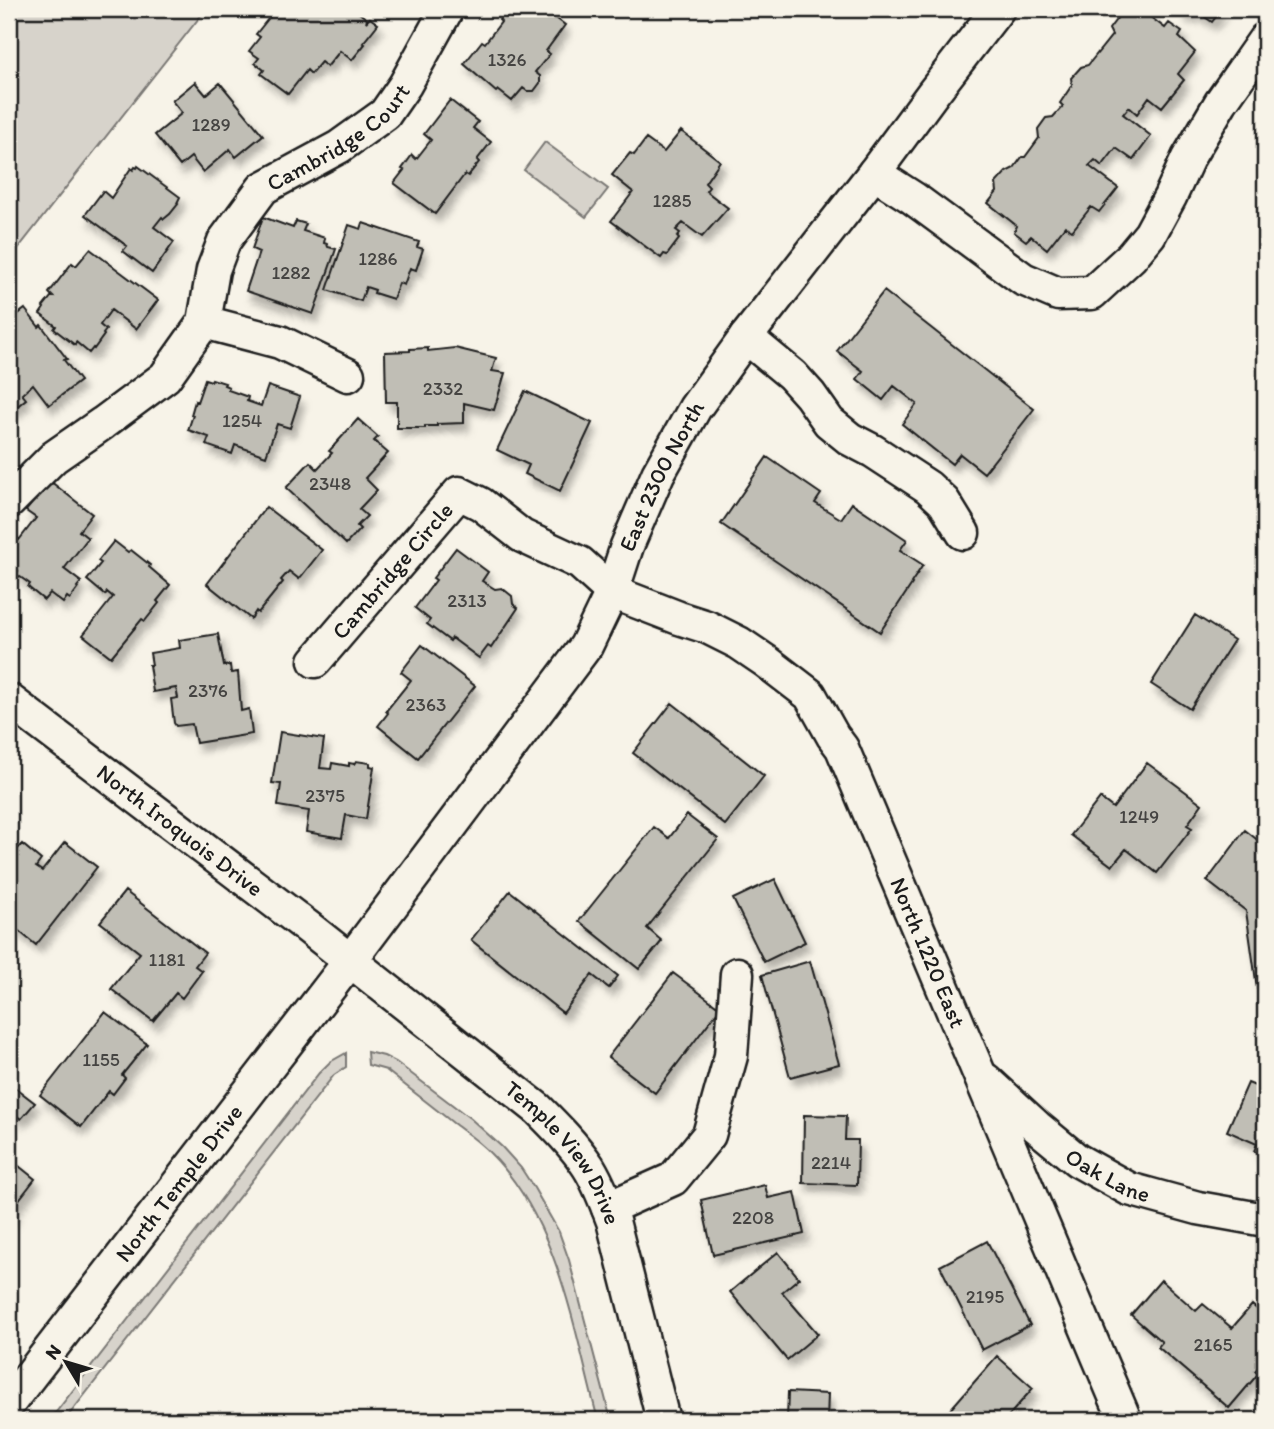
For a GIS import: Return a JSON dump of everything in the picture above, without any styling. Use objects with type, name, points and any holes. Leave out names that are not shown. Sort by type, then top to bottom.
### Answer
[{"type":"street","name":"Cambridge Court","points":[[9,502],[54,457],[165,377],[204,322],[213,271],[224,241],[263,188],[339,148],[385,114],[405,85],[447,9]]},
{"type":"street","name":"East 2300 North","points":[[350,961],[586,646],[612,592],[627,546],[658,474],[695,408],[746,337],[998,9]]},
{"type":"street","points":[[874,173],[913,198],[1023,279],[1058,294],[1091,293],[1131,257],[1150,234],[1188,158],[1221,102],[1265,38]]},
{"type":"street","points":[[204,322],[280,342],[348,375]]},
{"type":"street","points":[[746,337],[792,375],[829,422],[850,439],[873,450],[928,487],[944,502],[963,533]]},
{"type":"street","name":"Cambridge Circle","points":[[315,661],[459,493],[481,504],[522,536],[580,563],[612,592]]},
{"type":"street","name":"North 1220 East","points":[[612,592],[707,627],[739,643],[810,695],[842,748],[1125,1420]]},
{"type":"street","name":"North Iroquois Drive","points":[[9,700],[350,961]]},
{"type":"street","name":"Temple View Drive","points":[[350,961],[538,1110],[567,1138],[589,1168],[613,1221],[663,1420]]},
{"type":"street","name":"North Temple Drive","points":[[9,1404],[350,961]]},
{"type":"street","points":[[608,1208],[673,1179],[709,1135],[731,1056],[737,974]]},
{"type":"street","name":"Oak Lane","points":[[980,1074],[1077,1160],[1129,1189],[1198,1208],[1265,1220]]},
{"type":"shaded area","points":[[9,9],[206,9],[9,260]]},
{"type":"shaded area","points":[[545,142],[608,189],[586,217],[524,170]]},
{"type":"shaded area","points":[[367,1052],[396,1062],[471,1119],[521,1168],[559,1232],[569,1260],[611,1420],[598,1420],[571,1314],[548,1243],[513,1180],[477,1141],[386,1070],[368,1065]]},
{"type":"shaded area","points":[[346,1053],[346,1067],[334,1075],[65,1420],[50,1420],[319,1073],[330,1062]]},
{"type":"building","points":[[276,9],[354,9],[367,19],[366,22],[370,18],[378,24],[352,60],[340,51],[327,67],[321,62],[311,74],[307,70],[288,94],[261,74],[264,70],[255,63],[259,58],[249,51],[260,37],[256,34]]},
{"type":"building","points":[[508,9],[544,9],[565,25],[546,51],[550,54],[535,72],[540,76],[540,83],[534,91],[523,88],[512,101],[498,90],[496,92],[464,64],[482,41],[485,43]]},
{"type":"building","points":[[1132,9],[1140,9],[1165,28],[1169,23],[1182,32],[1179,37],[1195,52],[1178,74],[1184,80],[1162,107],[1149,97],[1137,114],[1129,107],[1123,114],[1151,136],[1133,160],[1116,148],[1102,166],[1095,160],[1089,166],[1118,188],[1099,212],[1091,207],[1072,231],[1065,226],[1047,249],[1031,236],[1026,241],[1014,232],[1017,226],[988,203],[997,192],[996,183],[1025,157],[1039,138],[1038,129],[1046,118],[1053,117],[1063,106],[1060,103],[1072,85],[1071,78],[1081,67],[1088,65],[1112,35],[1109,29],[1118,17],[1128,15]]},
{"type":"building","points":[[1182,9],[1222,9],[1212,22],[1199,13],[1183,15]]},
{"type":"building","points":[[195,82],[206,95],[220,83],[263,135],[236,157],[230,149],[203,172],[191,157],[180,166],[155,135],[182,113],[172,101]]},
{"type":"building","points":[[450,100],[478,122],[473,128],[491,142],[477,160],[479,162],[468,176],[465,174],[435,214],[394,183],[412,155],[416,159],[431,140],[424,134]]},
{"type":"building","points":[[681,131],[720,161],[705,183],[709,187],[706,191],[728,208],[702,237],[683,223],[676,230],[680,233],[677,237],[679,239],[667,255],[664,254],[661,258],[611,221],[633,192],[612,175],[630,153],[634,155],[646,139],[664,152]]},
{"type":"building","points":[[138,166],[180,197],[170,214],[164,219],[162,217],[154,227],[174,242],[152,273],[123,251],[127,246],[85,215],[103,191],[111,198],[131,168],[133,170]]},
{"type":"building","points":[[263,217],[293,228],[296,221],[306,224],[303,231],[325,238],[324,243],[328,247],[336,249],[313,314],[246,291],[259,252],[252,249]]},
{"type":"building","points":[[363,223],[419,242],[417,247],[423,249],[416,270],[410,268],[404,285],[399,283],[393,299],[374,293],[375,290],[366,287],[361,301],[327,290],[349,225],[361,229]]},
{"type":"building","points":[[90,249],[158,300],[136,329],[111,310],[100,325],[106,330],[104,335],[89,353],[54,329],[56,326],[40,314],[53,297],[49,293],[72,263],[76,266]]},
{"type":"building","points":[[884,291],[1034,409],[984,473],[960,454],[952,464],[902,424],[917,404],[894,386],[883,400],[857,379],[863,371],[837,351]]},
{"type":"building","points":[[25,309],[67,359],[64,360],[80,381],[49,405],[33,384],[22,394],[26,399],[9,413],[9,349],[14,345],[9,337],[9,321]]},
{"type":"building","points":[[428,348],[428,351],[455,348],[496,358],[492,371],[505,373],[494,410],[464,403],[464,423],[397,428],[397,402],[386,402],[385,352]]},
{"type":"building","points":[[205,379],[225,383],[224,385],[229,387],[228,390],[248,397],[247,401],[261,406],[268,386],[300,397],[290,428],[277,424],[266,456],[235,445],[232,454],[206,445],[209,437],[188,430],[195,401],[197,402]]},
{"type":"building","points":[[525,391],[592,423],[560,491],[525,474],[529,465],[497,450]]},
{"type":"building","points":[[358,419],[378,437],[374,441],[388,453],[365,478],[377,490],[359,509],[367,516],[357,526],[360,529],[346,544],[286,488],[310,462],[317,469],[332,453],[329,451]]},
{"type":"building","points":[[767,457],[821,494],[815,503],[841,519],[852,503],[907,540],[900,550],[923,565],[880,632],[721,524]]},
{"type":"building","points":[[50,481],[92,514],[79,531],[88,538],[64,569],[81,582],[70,599],[67,597],[63,603],[50,593],[44,600],[28,587],[30,584],[16,574],[18,571],[9,563],[9,545],[17,537],[19,540],[36,518],[26,511]]},
{"type":"building","points":[[266,507],[322,550],[299,579],[289,571],[281,580],[283,582],[251,619],[207,584]]},
{"type":"building","points":[[114,541],[128,552],[131,550],[170,585],[145,621],[142,619],[111,657],[83,635],[113,597],[107,592],[105,595],[87,580]]},
{"type":"building","points":[[456,548],[488,572],[482,581],[495,589],[502,588],[512,596],[513,604],[518,608],[491,648],[488,646],[479,658],[427,624],[430,620],[415,608]]},
{"type":"building","points":[[1195,615],[1234,640],[1190,709],[1151,684]]},
{"type":"building","points":[[218,634],[224,666],[230,665],[231,673],[238,672],[241,711],[249,709],[252,734],[196,743],[192,724],[176,726],[174,723],[171,699],[178,698],[176,688],[153,692],[150,653],[180,648],[179,640]]},
{"type":"building","points":[[422,645],[475,686],[418,758],[378,726],[388,713],[386,711],[411,680],[401,672]]},
{"type":"building","points":[[672,703],[764,776],[725,825],[633,753]]},
{"type":"building","points":[[280,732],[324,739],[320,768],[331,769],[332,763],[349,766],[349,763],[354,764],[356,761],[370,763],[370,766],[374,767],[366,819],[346,815],[342,838],[306,832],[309,811],[278,806],[281,784],[272,783]]},
{"type":"building","points":[[1147,763],[1202,804],[1187,825],[1192,828],[1157,873],[1126,849],[1112,866],[1071,835],[1100,798],[1113,808]]},
{"type":"building","points":[[687,815],[718,839],[647,928],[662,941],[639,969],[579,921],[654,827],[669,838]]},
{"type":"building","points":[[1245,830],[1265,846],[1265,860],[1260,867],[1265,870],[1265,987],[1257,988],[1246,911],[1207,881]]},
{"type":"building","points":[[65,842],[97,867],[36,945],[9,923],[9,844],[17,850],[22,844],[41,860],[36,867],[42,871]]},
{"type":"building","points":[[775,879],[805,942],[764,962],[733,899]]},
{"type":"building","points":[[125,891],[205,953],[195,966],[202,971],[182,998],[176,993],[153,1021],[111,989],[140,953],[100,922]]},
{"type":"building","points":[[510,891],[618,976],[609,988],[592,975],[563,1013],[471,940]]},
{"type":"building","points":[[810,961],[839,1064],[790,1077],[762,975]]},
{"type":"building","points":[[673,973],[720,1008],[655,1093],[608,1057]]},
{"type":"building","points":[[105,1012],[147,1044],[122,1075],[125,1078],[113,1094],[109,1091],[81,1127],[40,1095]]},
{"type":"building","points":[[1248,1083],[1265,1090],[1265,1156],[1254,1151],[1257,1144],[1227,1131]]},
{"type":"building","points":[[13,1086],[35,1103],[21,1119],[9,1110],[9,1092]]},
{"type":"building","points":[[804,1115],[846,1116],[845,1140],[858,1140],[857,1185],[803,1183]]},
{"type":"building","points":[[9,1158],[35,1179],[11,1210],[14,1212],[9,1219]]},
{"type":"building","points":[[765,1185],[768,1198],[795,1192],[804,1234],[713,1255],[701,1200]]},
{"type":"building","points":[[987,1241],[1030,1325],[982,1350],[940,1266]]},
{"type":"building","points":[[778,1252],[799,1278],[782,1292],[818,1334],[787,1360],[730,1292]]},
{"type":"building","points":[[1161,1280],[1196,1311],[1203,1304],[1232,1328],[1252,1305],[1265,1316],[1265,1360],[1255,1371],[1258,1374],[1229,1408],[1158,1347],[1162,1342],[1131,1315]]},
{"type":"building","points":[[997,1356],[1033,1388],[1006,1419],[1008,1420],[941,1420]]},
{"type":"building","points":[[788,1392],[828,1394],[827,1420],[787,1420]]}]
